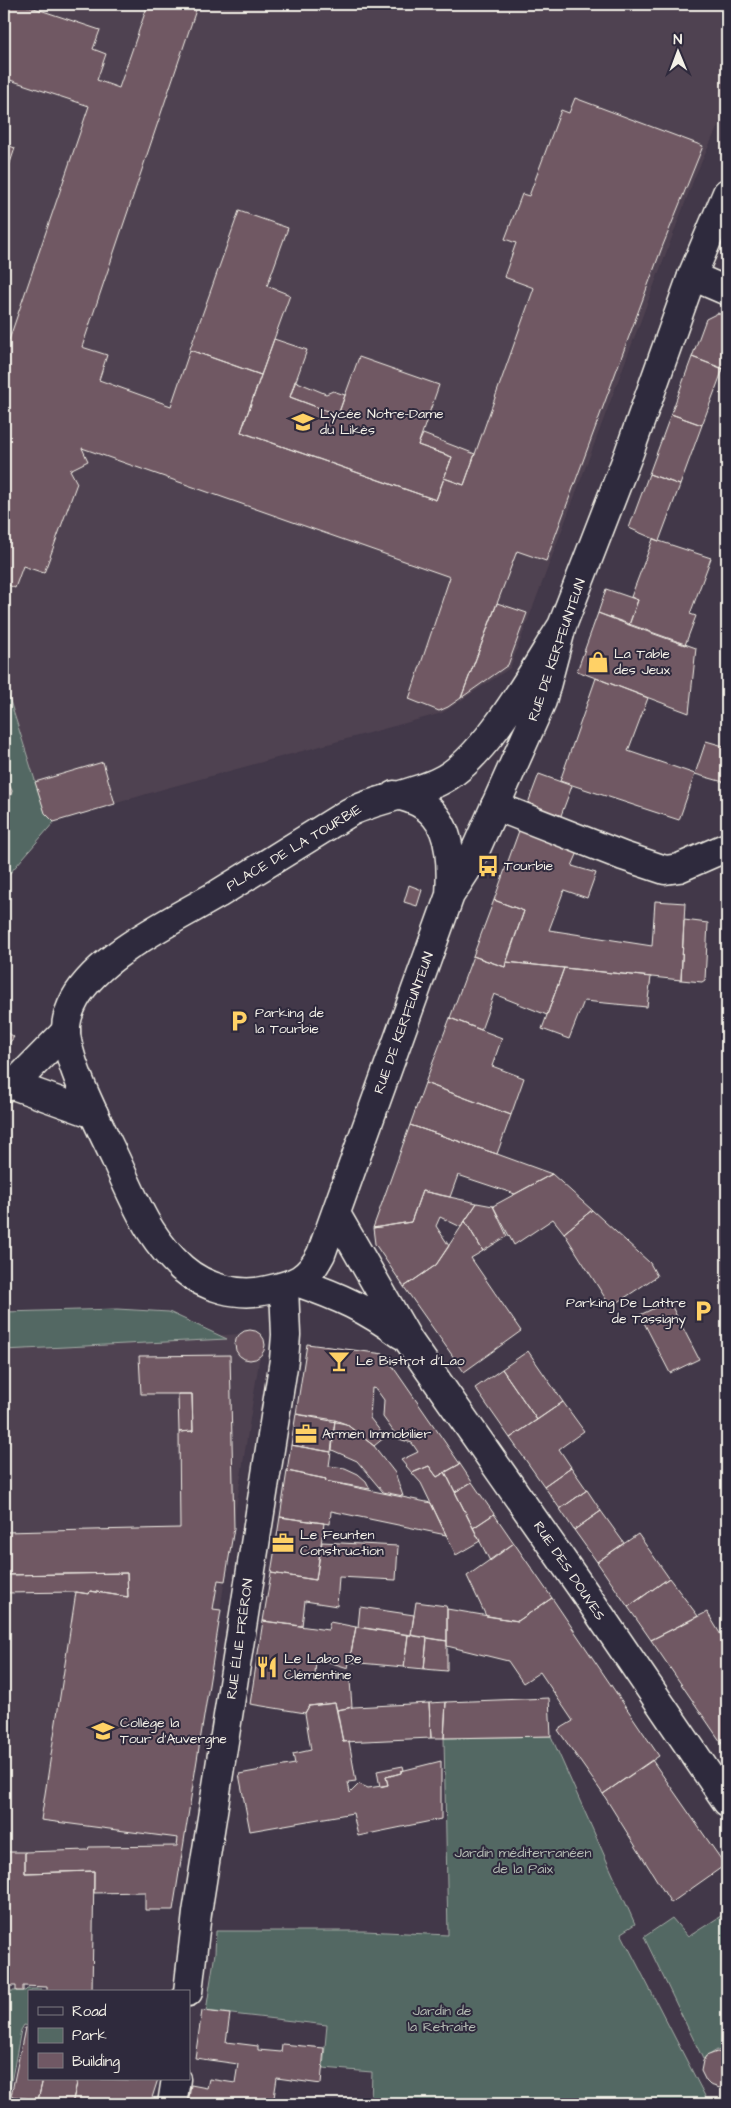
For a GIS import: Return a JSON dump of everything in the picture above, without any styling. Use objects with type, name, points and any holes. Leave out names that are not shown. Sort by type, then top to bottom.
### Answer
[{"type":"main road","name":"RUE DE KERFEUNTEUN","points":[[336,1214],[450,895],[467,869],[542,701],[562,626],[629,453],[692,276],[727,193]]},
{"type":"main road","points":[[692,276],[727,291]]},
{"type":"main road","name":"PLACE DE LA TOURBIE","points":[[291,1284],[263,1292],[223,1290],[208,1284],[184,1269],[167,1253],[151,1232],[94,1114],[75,1066],[66,1031],[69,1010],[86,982],[103,964],[171,920],[350,812],[394,795],[440,781],[450,775],[473,754],[497,727],[562,626]]},
{"type":"main road","points":[[394,795],[412,798],[424,804],[441,823],[451,859],[450,895]]},
{"type":"main road","points":[[495,806],[652,867],[672,870],[727,847]]},
{"type":"main road","points":[[66,1031],[8,1086],[94,1114]]},
{"type":"main road","points":[[291,1284],[315,1265],[336,1214]]},
{"type":"main road","name":"RUE DES DOUVES","points":[[336,1214],[409,1341],[585,1593],[727,1802]]},
{"type":"main road","name":"RUE DES DOUVES","points":[[291,1284],[336,1295],[360,1307],[409,1341]]},
{"type":"main road","name":"RUE ÉLIE FRÉRON","points":[[188,1990],[197,1913],[284,1360],[291,1284]]},
{"type":"main road","points":[[172,2104],[176,2080]]},
{"type":"shaded area","name":"Lycée Notre-Dame du Likès","points":[[4,4],[727,4],[727,106],[695,176],[510,668],[442,713],[163,789],[54,822],[45,813],[4,682]]},
{"type":"shaded area","name":"Collège la Tour d'Auvergne","points":[[259,1333],[264,1346],[260,1355],[173,1910],[145,1910],[144,1892],[94,1893],[94,1871],[25,1873],[25,1852],[4,1852],[4,1348]]},
{"type":"green space","points":[[4,682],[45,812],[54,822],[4,880]]},
{"type":"green space","points":[[117,1309],[169,1312],[227,1339],[4,1350],[4,1312]]},
{"type":"green space","name":"Jardin de la Retraite","points":[[551,1736],[635,1924],[621,1933],[706,2098],[691,2104],[371,2104],[372,2072],[323,2068],[327,2025],[206,2011],[215,1953],[216,1931],[365,1931],[448,1935],[444,1738]]},
{"type":"green space","points":[[727,1912],[727,2053],[717,2050],[703,2059],[644,1937],[672,1918],[688,1937]]},
{"type":"green space","points":[[27,1989],[42,1990],[28,1990],[28,2026],[24,2025],[21,2030],[7,2104],[4,2104],[4,2044],[8,2024],[4,2022],[4,1991],[25,1991]]},
{"type":"building","points":[[4,4],[22,4],[100,30],[93,49],[106,54],[97,80],[119,88],[148,4],[198,4],[82,347],[107,355],[99,380],[171,406],[190,350],[261,375],[241,432],[436,500],[444,478],[464,485],[534,288],[504,277],[516,243],[505,239],[522,194],[529,196],[561,110],[569,113],[575,98],[703,146],[661,250],[546,561],[517,551],[461,698],[448,707],[439,711],[409,699],[450,577],[82,448],[88,461],[70,470],[77,483],[44,573],[23,566],[15,588],[4,583],[4,432],[8,420],[4,418],[4,338],[9,340],[89,106],[4,78]]},
{"type":"building","points":[[4,144],[15,148],[4,181]]},
{"type":"building","points":[[239,211],[288,228],[267,286],[290,295],[261,375],[190,350]]},
{"type":"building","points":[[718,313],[727,318],[727,370],[692,357],[706,319]]},
{"type":"building","points":[[274,339],[307,350],[290,397],[338,415],[359,357],[439,385],[418,445],[452,457],[436,500],[241,432]]},
{"type":"building","points":[[692,357],[723,369],[702,425],[671,414]]},
{"type":"building","points":[[295,381],[326,394],[333,391],[345,395],[338,415],[290,397]]},
{"type":"building","points":[[671,414],[702,425],[680,485],[649,474]]},
{"type":"building","points":[[423,434],[475,454],[464,485],[444,478],[452,457],[418,445]]},
{"type":"building","points":[[649,474],[680,485],[659,541],[629,528]]},
{"type":"building","points":[[653,539],[711,558],[690,614],[696,616],[685,645],[629,625],[638,600],[631,597]]},
{"type":"building","points":[[606,589],[638,600],[629,625],[598,613]]},
{"type":"building","points":[[497,603],[527,613],[508,665],[461,698]]},
{"type":"building","points":[[598,613],[696,648],[689,713],[577,671]]},
{"type":"building","points":[[596,678],[648,698],[628,751],[695,774],[679,820],[560,781]]},
{"type":"building","points":[[706,741],[727,747],[727,783],[695,774]]},
{"type":"building","points":[[103,762],[115,804],[54,822],[45,813],[35,782]]},
{"type":"building","points":[[4,774],[12,791],[9,802],[4,804]]},
{"type":"building","points":[[539,774],[572,786],[560,818],[527,806]]},
{"type":"building","points":[[520,828],[579,850],[572,866],[596,873],[587,898],[564,890],[549,930],[652,946],[655,901],[685,903],[681,980],[506,962],[524,911],[494,900]]},
{"type":"building","points":[[409,885],[422,890],[417,906],[404,902]]},
{"type":"building","points":[[494,900],[524,911],[505,967],[473,956]]},
{"type":"building","points":[[684,920],[708,923],[705,980],[702,982],[681,980]]},
{"type":"building","points":[[473,956],[505,967],[506,962],[564,968],[547,1015],[494,994],[481,1030],[450,1018]]},
{"type":"building","points":[[564,968],[651,977],[647,1007],[584,1001],[569,1039],[542,1029]]},
{"type":"building","points":[[450,1018],[502,1038],[492,1066],[524,1078],[511,1115],[425,1083]]},
{"type":"building","points":[[6,1031],[14,1037],[4,1050],[4,1034]]},
{"type":"building","points":[[425,1083],[511,1115],[497,1154],[410,1125]]},
{"type":"building","points":[[410,1125],[552,1174],[515,1194],[458,1175],[450,1197],[422,1191],[411,1222],[373,1228]]},
{"type":"building","points":[[552,1174],[592,1210],[564,1233],[553,1219],[514,1245],[493,1206]]},
{"type":"building","points":[[422,1191],[477,1203],[461,1227],[440,1217],[436,1226],[449,1246],[436,1265],[404,1287],[375,1244],[373,1228],[411,1222]]},
{"type":"building","points":[[477,1203],[493,1206],[507,1236],[483,1251],[465,1221]]},
{"type":"building","points":[[592,1210],[650,1263],[657,1276],[611,1307],[564,1233]]},
{"type":"building","points":[[465,1221],[483,1251],[471,1258],[521,1331],[464,1372],[404,1287],[436,1265]]},
{"type":"building","points":[[669,1301],[699,1359],[670,1373],[640,1315]]},
{"type":"building","points":[[250,1330],[256,1331],[264,1339],[264,1351],[256,1359],[250,1360],[244,1359],[236,1351],[235,1345],[236,1339],[244,1331]]},
{"type":"building","points":[[307,1344],[384,1354],[460,1464],[437,1477],[429,1466],[412,1473],[401,1460],[418,1452],[412,1443],[399,1439],[383,1417],[384,1400],[376,1389],[372,1388],[370,1418],[385,1437],[374,1446],[346,1424],[296,1414]]},
{"type":"building","points":[[528,1351],[563,1402],[537,1420],[502,1369]]},
{"type":"building","points":[[230,1355],[234,1528],[225,1581],[218,1580],[213,1609],[221,1610],[173,1910],[145,1910],[145,1892],[94,1893],[94,1871],[25,1873],[25,1852],[88,1850],[89,1847],[177,1846],[178,1838],[41,1820],[76,1592],[89,1594],[90,1591],[128,1597],[127,1573],[4,1575],[4,1532],[180,1528],[179,1432],[193,1431],[192,1394],[141,1394],[139,1356]]},
{"type":"building","points":[[502,1369],[537,1420],[510,1438],[475,1388]]},
{"type":"building","points":[[178,1394],[192,1394],[193,1431],[179,1432]]},
{"type":"building","points":[[563,1402],[584,1431],[559,1449],[571,1467],[544,1486],[510,1438]]},
{"type":"building","points":[[296,1414],[335,1420],[331,1452],[291,1445]]},
{"type":"building","points":[[335,1420],[346,1424],[374,1446],[395,1473],[403,1496],[383,1492],[357,1461],[332,1450]]},
{"type":"building","points":[[291,1445],[331,1452],[329,1466],[345,1468],[358,1474],[366,1481],[370,1489],[325,1481],[326,1479],[287,1471]]},
{"type":"building","points":[[460,1464],[472,1482],[455,1492],[445,1472]]},
{"type":"building","points":[[429,1466],[437,1477],[445,1472],[480,1541],[456,1555],[421,1483],[412,1473]]},
{"type":"building","points":[[571,1467],[587,1490],[560,1509],[544,1486]]},
{"type":"building","points":[[287,1471],[326,1479],[325,1481],[431,1503],[446,1535],[331,1511],[330,1524],[280,1517]]},
{"type":"building","points":[[472,1482],[494,1514],[473,1528],[455,1492]]},
{"type":"building","points":[[587,1490],[601,1511],[574,1530],[560,1509]]},
{"type":"building","points":[[601,1511],[624,1543],[597,1562],[574,1530]]},
{"type":"building","points":[[494,1514],[514,1543],[490,1561],[473,1528]]},
{"type":"building","points":[[280,1517],[324,1523],[316,1580],[271,1573]]},
{"type":"building","points":[[638,1534],[669,1578],[628,1607],[597,1562]]},
{"type":"building","points":[[322,1542],[398,1546],[396,1580],[339,1577],[337,1606],[305,1601],[302,1626],[263,1621],[271,1573],[316,1580]]},
{"type":"building","points":[[514,1543],[552,1598],[518,1621],[486,1616],[467,1576]]},
{"type":"building","points":[[127,1573],[128,1597],[90,1591],[89,1594],[76,1592],[4,1593],[4,1575]]},
{"type":"building","points":[[669,1578],[698,1616],[651,1640],[628,1607]]},
{"type":"building","points":[[552,1598],[659,1756],[603,1794],[558,1730],[573,1721],[540,1672],[523,1683],[508,1661],[447,1646],[447,1609],[518,1621]]},
{"type":"building","points":[[416,1602],[446,1606],[447,1641],[411,1635]]},
{"type":"building","points":[[360,1607],[414,1615],[411,1635],[358,1627]]},
{"type":"building","points":[[707,1612],[727,1645],[727,1751],[651,1640]]},
{"type":"building","points":[[263,1621],[328,1630],[330,1622],[356,1627],[348,1668],[316,1658],[315,1676],[350,1681],[352,1707],[337,1710],[335,1703],[309,1706],[305,1713],[250,1704]]},
{"type":"building","points":[[356,1627],[408,1635],[404,1667],[349,1662]]},
{"type":"building","points":[[408,1635],[427,1638],[424,1669],[404,1667]]},
{"type":"building","points":[[427,1638],[447,1641],[447,1671],[424,1669]]},
{"type":"building","points":[[549,1698],[551,1736],[444,1738],[446,1702]]},
{"type":"building","points":[[446,1702],[444,1738],[431,1738],[429,1703]]},
{"type":"building","points":[[335,1703],[343,1742],[349,1741],[356,1781],[348,1782],[350,1793],[359,1784],[368,1788],[388,1785],[386,1777],[401,1773],[401,1771],[441,1761],[441,1819],[358,1836],[353,1813],[250,1831],[239,1774],[295,1764],[293,1754],[311,1750],[305,1713],[309,1706]]},
{"type":"building","points":[[429,1703],[431,1738],[343,1742],[337,1710],[354,1707]]},
{"type":"building","points":[[652,1760],[725,1865],[671,1903],[603,1794]]},
{"type":"building","points":[[403,1766],[404,1770],[401,1773],[386,1777],[388,1785],[380,1787],[377,1771]]},
{"type":"building","points":[[4,1852],[25,1852],[25,1873],[94,1871],[92,1990],[47,1990],[47,1987],[23,1986],[23,1991],[16,1991],[16,1986],[4,1986]]},
{"type":"building","points":[[202,2011],[230,2014],[226,2042],[258,2046],[258,2050],[281,2052],[282,2044],[324,2048],[321,2084],[277,2078],[273,2104],[188,2104],[191,2085],[207,2088],[209,2079],[235,2083],[238,2064],[195,2058]]},
{"type":"building","points":[[25,2028],[28,2028],[28,2080],[43,2080],[38,2100],[11,2096]]},
{"type":"building","points":[[717,2052],[727,2054],[727,2085],[720,2088],[710,2085],[701,2071],[706,2056]]},
{"type":"building","points":[[43,2080],[78,2080],[72,2104],[38,2100]]},
{"type":"building","points":[[78,2080],[158,2080],[150,2104],[72,2104]]},
{"type":"place","name":"Lycée Notre-Dame du Likès","points":[[303,422]]},
{"type":"place","name":"La Table des Jeux","points":[[598,662]]},
{"type":"place","name":"Tourbie","points":[[488,866]]},
{"type":"place","name":"Parking de la Tourbie","points":[[239,1021]]},
{"type":"place","name":"Parking De Lattre de Tassigny","points":[[703,1311]]},
{"type":"place","name":"Le Bistrot d'Lao","points":[[339,1361]]},
{"type":"place","name":"Armen Immobilier","points":[[306,1434]]},
{"type":"place","name":"Le Feunten Construction","points":[[283,1543]]},
{"type":"place","name":"Le Labo De Clémentine","points":[[267,1667]]},
{"type":"place","name":"Collège la Tour d'Auvergne","points":[[103,1731]]},
{"type":"park label","name":"Jardin méditerranéen de la Paix","points":[[523,1862]]}]
